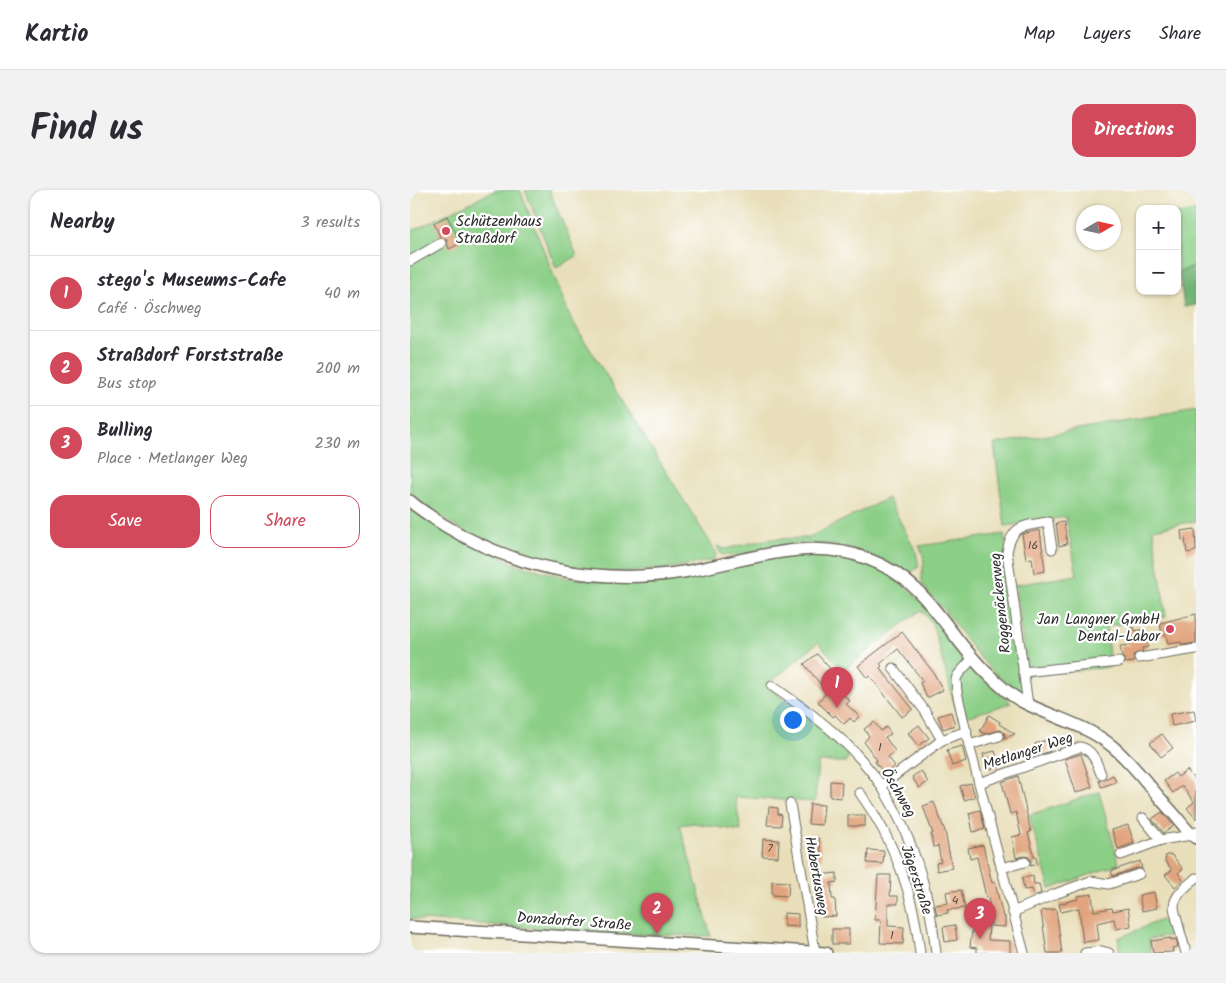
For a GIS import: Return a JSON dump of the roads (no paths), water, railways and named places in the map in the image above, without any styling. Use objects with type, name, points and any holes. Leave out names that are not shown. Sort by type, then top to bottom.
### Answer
[{"type":"main road","points":[[410,501],[419,509],[462,536],[491,550],[522,561],[585,575],[635,577],[673,573],[761,555],[801,550],[831,550],[867,558],[891,569],[911,583],[932,604],[972,659],[1010,694],[1028,705],[1070,722],[1111,746],[1134,767],[1195,835]]},
{"type":"main road","name":"Donzdorfer Straße","points":[[410,927],[686,949],[820,953]]},
{"type":"street","points":[[410,261],[441,243]]},
{"type":"street","name":"Roggenäckerweg","points":[[1028,705],[1007,552],[1014,531],[1021,527],[1048,522],[1052,549]]},
{"type":"street","points":[[1139,658],[1196,649]]},
{"type":"street","name":"Metlanger Weg","points":[[972,659],[963,667],[956,680],[969,745],[1024,953]]},
{"type":"street","points":[[1023,672],[1119,662]]},
{"type":"street","points":[[893,668],[925,711],[942,740]]},
{"type":"street","name":"Öschweg","points":[[772,686],[803,707],[842,740],[881,786],[896,812],[919,864],[936,953]]},
{"type":"street","points":[[881,786],[942,740],[967,731]]},
{"type":"street","points":[[969,745],[999,736]]},
{"type":"street","name":"Metlanger Weg","points":[[979,782],[1080,747],[1085,748],[1094,757],[1101,774]]},
{"type":"street","name":"Jägerstraße","points":[[860,793],[885,831],[893,850],[914,915],[920,953]]},
{"type":"street","name":"Hubertusweg","points":[[790,804],[820,953]]},
{"type":"street","points":[[1143,818],[1161,840]]},
{"type":"street","points":[[1121,855],[1161,840],[1195,835]]},
{"type":"street","points":[[1001,868],[1025,862]]},
{"type":"street","points":[[1013,912],[1055,894],[1092,882],[1109,884],[1139,874]]},
{"type":"street","points":[[1186,953],[1174,907],[1185,888],[1196,878]]},
{"type":"street","points":[[1085,953],[1102,951],[1109,953]]},
{"type":"place","name":"Schützenhaus Straßdorf","points":[[446,231]]},
{"type":"place","name":"Jan Langner GmbH Dental-Labor","points":[[1170,629]]},
{"type":"place","name":"stego's Museums-Cafe","points":[[837,708]]},
{"type":"place","name":"Straßdorf Forststraße","points":[[657,934]]},
{"type":"place","name":"Bulling","points":[[980,939]]}]
